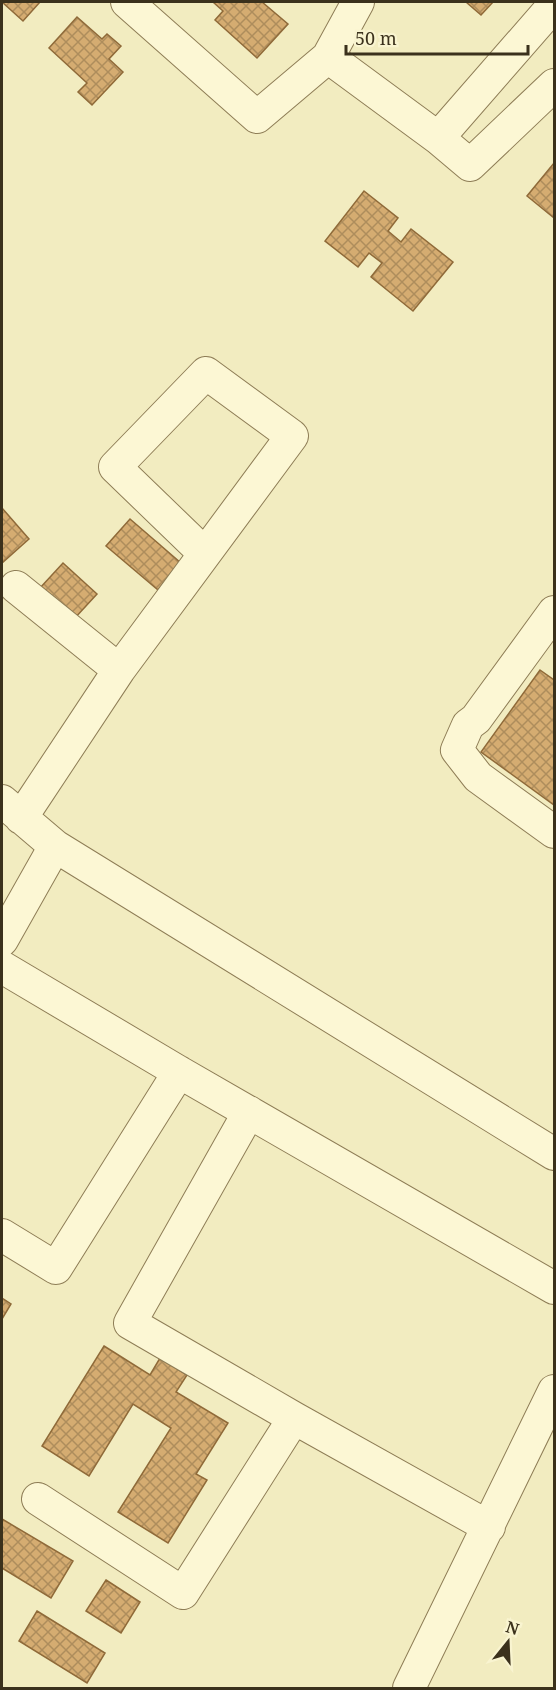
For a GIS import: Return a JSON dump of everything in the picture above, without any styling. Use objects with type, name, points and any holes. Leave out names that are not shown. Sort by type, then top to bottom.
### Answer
[{"type":"street","points":[[127,2],[257,117],[328,57],[358,2]]},
{"type":"street","points":[[438,138],[555,5]]},
{"type":"street","points":[[328,57],[438,138],[470,165],[555,85]]},
{"type":"street","points":[[204,553],[115,466],[206,373],[292,436],[119,670],[11,809],[54,846],[555,1155]]},
{"type":"street","points":[[16,587],[119,670]]},
{"type":"street","points":[[555,612],[476,719],[468,725],[457,750],[477,777],[555,832]]},
{"type":"street","points":[[2,940],[54,846]]},
{"type":"street","points":[[2,967],[179,1072],[555,1288]]},
{"type":"street","points":[[2,1235],[56,1268],[179,1072]]},
{"type":"street","points":[[249,1112],[130,1323],[489,1527]]},
{"type":"street","points":[[409,1689],[555,1391]]},
{"type":"street","points":[[38,1499],[183,1593],[294,1418]]},
{"type":"building","points":[[2,2],[40,2],[23,21]]},
{"type":"building","points":[[213,2],[262,2],[288,24],[257,58],[215,20],[223,11]]},
{"type":"building","points":[[466,2],[493,2],[481,15]]},
{"type":"building","points":[[77,17],[102,39],[107,34],[121,46],[109,59],[123,72],[92,105],[78,92],[87,83],[49,48]]},
{"type":"building","points":[[554,163],[554,218],[527,196]]},
{"type":"building","points":[[364,191],[398,218],[388,231],[401,242],[411,229],[453,262],[413,311],[371,277],[382,263],[369,253],[358,267],[325,241]]},
{"type":"building","points":[[2,508],[29,539],[2,563]]},
{"type":"building","points":[[130,519],[181,563],[158,590],[106,546]]},
{"type":"building","points":[[63,563],[97,594],[74,619],[40,588]]},
{"type":"building","points":[[540,670],[554,680],[554,805],[481,752]]},
{"type":"building","points":[[2,1298],[11,1304],[2,1319]]},
{"type":"building","points":[[104,1346],[150,1375],[160,1358],[187,1375],[176,1392],[228,1423],[196,1474],[207,1480],[168,1543],[118,1512],[171,1428],[133,1404],[89,1476],[42,1446]]},
{"type":"building","points":[[2,1519],[73,1561],[51,1598],[2,1568]]},
{"type":"building","points":[[106,1580],[140,1602],[121,1633],[86,1611]]},
{"type":"building","points":[[37,1611],[105,1653],[87,1683],[19,1641]]}]
